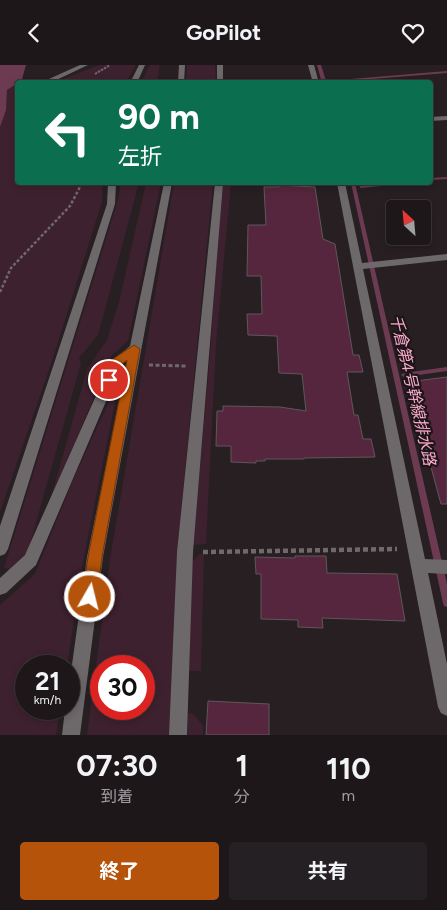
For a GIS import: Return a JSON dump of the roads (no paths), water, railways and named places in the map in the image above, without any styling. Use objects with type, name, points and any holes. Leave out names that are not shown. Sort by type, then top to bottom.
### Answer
[{"type":"street","points":[[49,80],[85,65]]},
{"type":"street","points":[[134,80],[142,65]]},
{"type":"street","points":[[181,80],[182,65]]},
{"type":"street","points":[[220,65],[220,80]]},
{"type":"street","points":[[310,65],[315,80]]},
{"type":"street","points":[[433,119],[447,118]]},
{"type":"street","points":[[0,549],[111,204],[112,185]]},
{"type":"street","points":[[71,735],[95,557],[134,349],[168,185]]},
{"type":"street","points":[[178,735],[185,552],[219,185]]},
{"type":"street","points":[[341,185],[360,266],[415,549],[422,566],[447,707]]},
{"type":"street","points":[[360,266],[447,257]]},
{"type":"street","points":[[0,587],[31,560],[117,362],[134,349]]},
{"type":"street","points":[[422,566],[447,567]]},
{"type":"waterway","name":"千倉第4号幹線排水路","points":[[319,65],[324,80]]},
{"type":"waterway","points":[[349,80],[447,72]]},
{"type":"waterway","points":[[433,179],[447,178]]},
{"type":"waterway","name":"千倉第4号幹線排水路","points":[[353,185],[447,603]]},
{"type":"waterway","points":[[361,187],[381,185]]},
{"type":"waterway","points":[[404,375],[447,369]]}]
